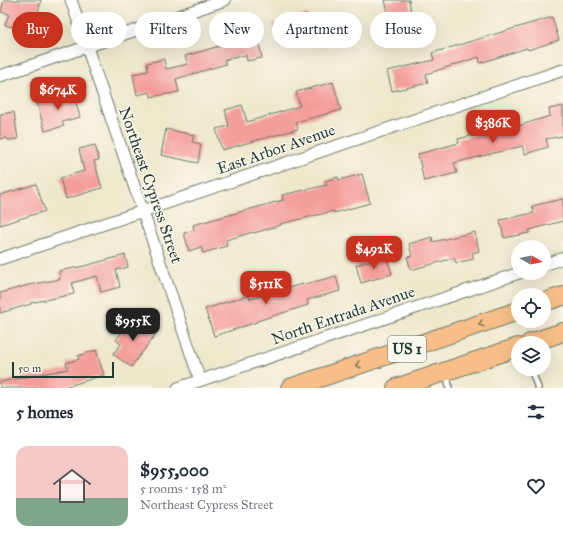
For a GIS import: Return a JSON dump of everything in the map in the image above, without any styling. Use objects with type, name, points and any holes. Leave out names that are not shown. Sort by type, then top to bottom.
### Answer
[{"type":"main road","points":[[551,300],[563,296]]},
{"type":"main road","name":"US 1","points":[[290,388],[511,313]]},
{"type":"main road","points":[[551,336],[563,332]]},
{"type":"main road","name":"US 1","points":[[396,388],[448,380],[511,350]]},
{"type":"street","name":"Northeast Cypress Street","points":[[71,0],[75,12]]},
{"type":"street","points":[[127,33],[225,0]]},
{"type":"street","points":[[0,76],[83,48]]},
{"type":"street","name":"Northeast Cypress Street","points":[[86,48],[200,380]]},
{"type":"street","name":"East Arbor Avenue","points":[[0,259],[563,70]]},
{"type":"street","points":[[551,262],[563,258]]},
{"type":"street","name":"North Entrada Avenue","points":[[178,388],[511,276]]},
{"type":"lane","points":[[534,376],[538,388]]},
{"type":"building","points":[[4,0],[41,0],[38,12],[12,12],[12,27],[5,25],[9,14],[1,12]]},
{"type":"building","points":[[385,0],[409,0],[411,12],[388,12]]},
{"type":"building","points":[[552,17],[559,40],[528,50],[527,48],[480,63],[479,57],[426,74],[428,83],[392,91],[387,71],[434,60],[432,53]]},
{"type":"building","points":[[213,48],[260,48],[262,58],[247,61],[246,55],[224,60],[226,64],[176,79],[179,92],[151,97],[150,92],[137,95],[133,74],[148,71],[147,63],[164,59],[166,69],[188,64],[185,56]]},
{"type":"building","points":[[333,82],[341,110],[296,122],[298,129],[222,150],[216,129],[229,126],[225,110],[242,105],[247,122],[300,106],[296,92]]},
{"type":"building","points":[[73,92],[80,117],[62,122],[64,126],[45,131],[37,103]]},
{"type":"building","points":[[563,106],[563,136],[546,139],[548,147],[525,154],[522,146],[454,163],[457,173],[424,181],[418,154],[459,143],[458,139],[504,128],[503,125],[516,121],[518,126],[550,116],[549,109]]},
{"type":"building","points":[[14,112],[18,139],[0,139],[0,114]]},
{"type":"building","points":[[166,129],[194,135],[192,142],[201,144],[198,163],[161,155]]},
{"type":"building","points":[[95,145],[99,160],[94,161],[102,188],[66,199],[60,178],[84,171],[79,149]]},
{"type":"building","points":[[362,174],[370,203],[334,213],[334,211],[280,224],[281,225],[226,240],[227,246],[203,253],[201,247],[189,251],[184,233],[194,230],[193,225],[283,200],[282,195],[327,185],[325,181],[338,177],[339,180]]},
{"type":"building","points":[[36,184],[45,211],[0,225],[0,195]]},
{"type":"building","points":[[563,199],[563,221],[529,230],[529,233],[504,238],[500,220],[534,213],[532,206]]},
{"type":"building","points":[[475,232],[479,251],[472,253],[474,259],[456,263],[454,258],[411,270],[407,257],[412,256],[409,244],[432,237],[433,242]]},
{"type":"building","points":[[125,255],[128,267],[116,270],[120,287],[101,292],[97,276],[72,283],[74,294],[30,303],[31,304],[0,313],[0,293],[29,285],[60,279],[59,271]]},
{"type":"building","points":[[386,256],[392,274],[361,283],[356,265]]},
{"type":"building","points":[[336,276],[340,291],[307,300],[308,305],[214,336],[205,309],[249,295],[250,299]]},
{"type":"building","points":[[132,318],[155,335],[131,367],[113,354],[121,344],[116,340]]},
{"type":"building","points":[[96,350],[104,375],[62,388],[0,388],[0,382],[68,369],[66,363],[79,359],[78,356]]}]
